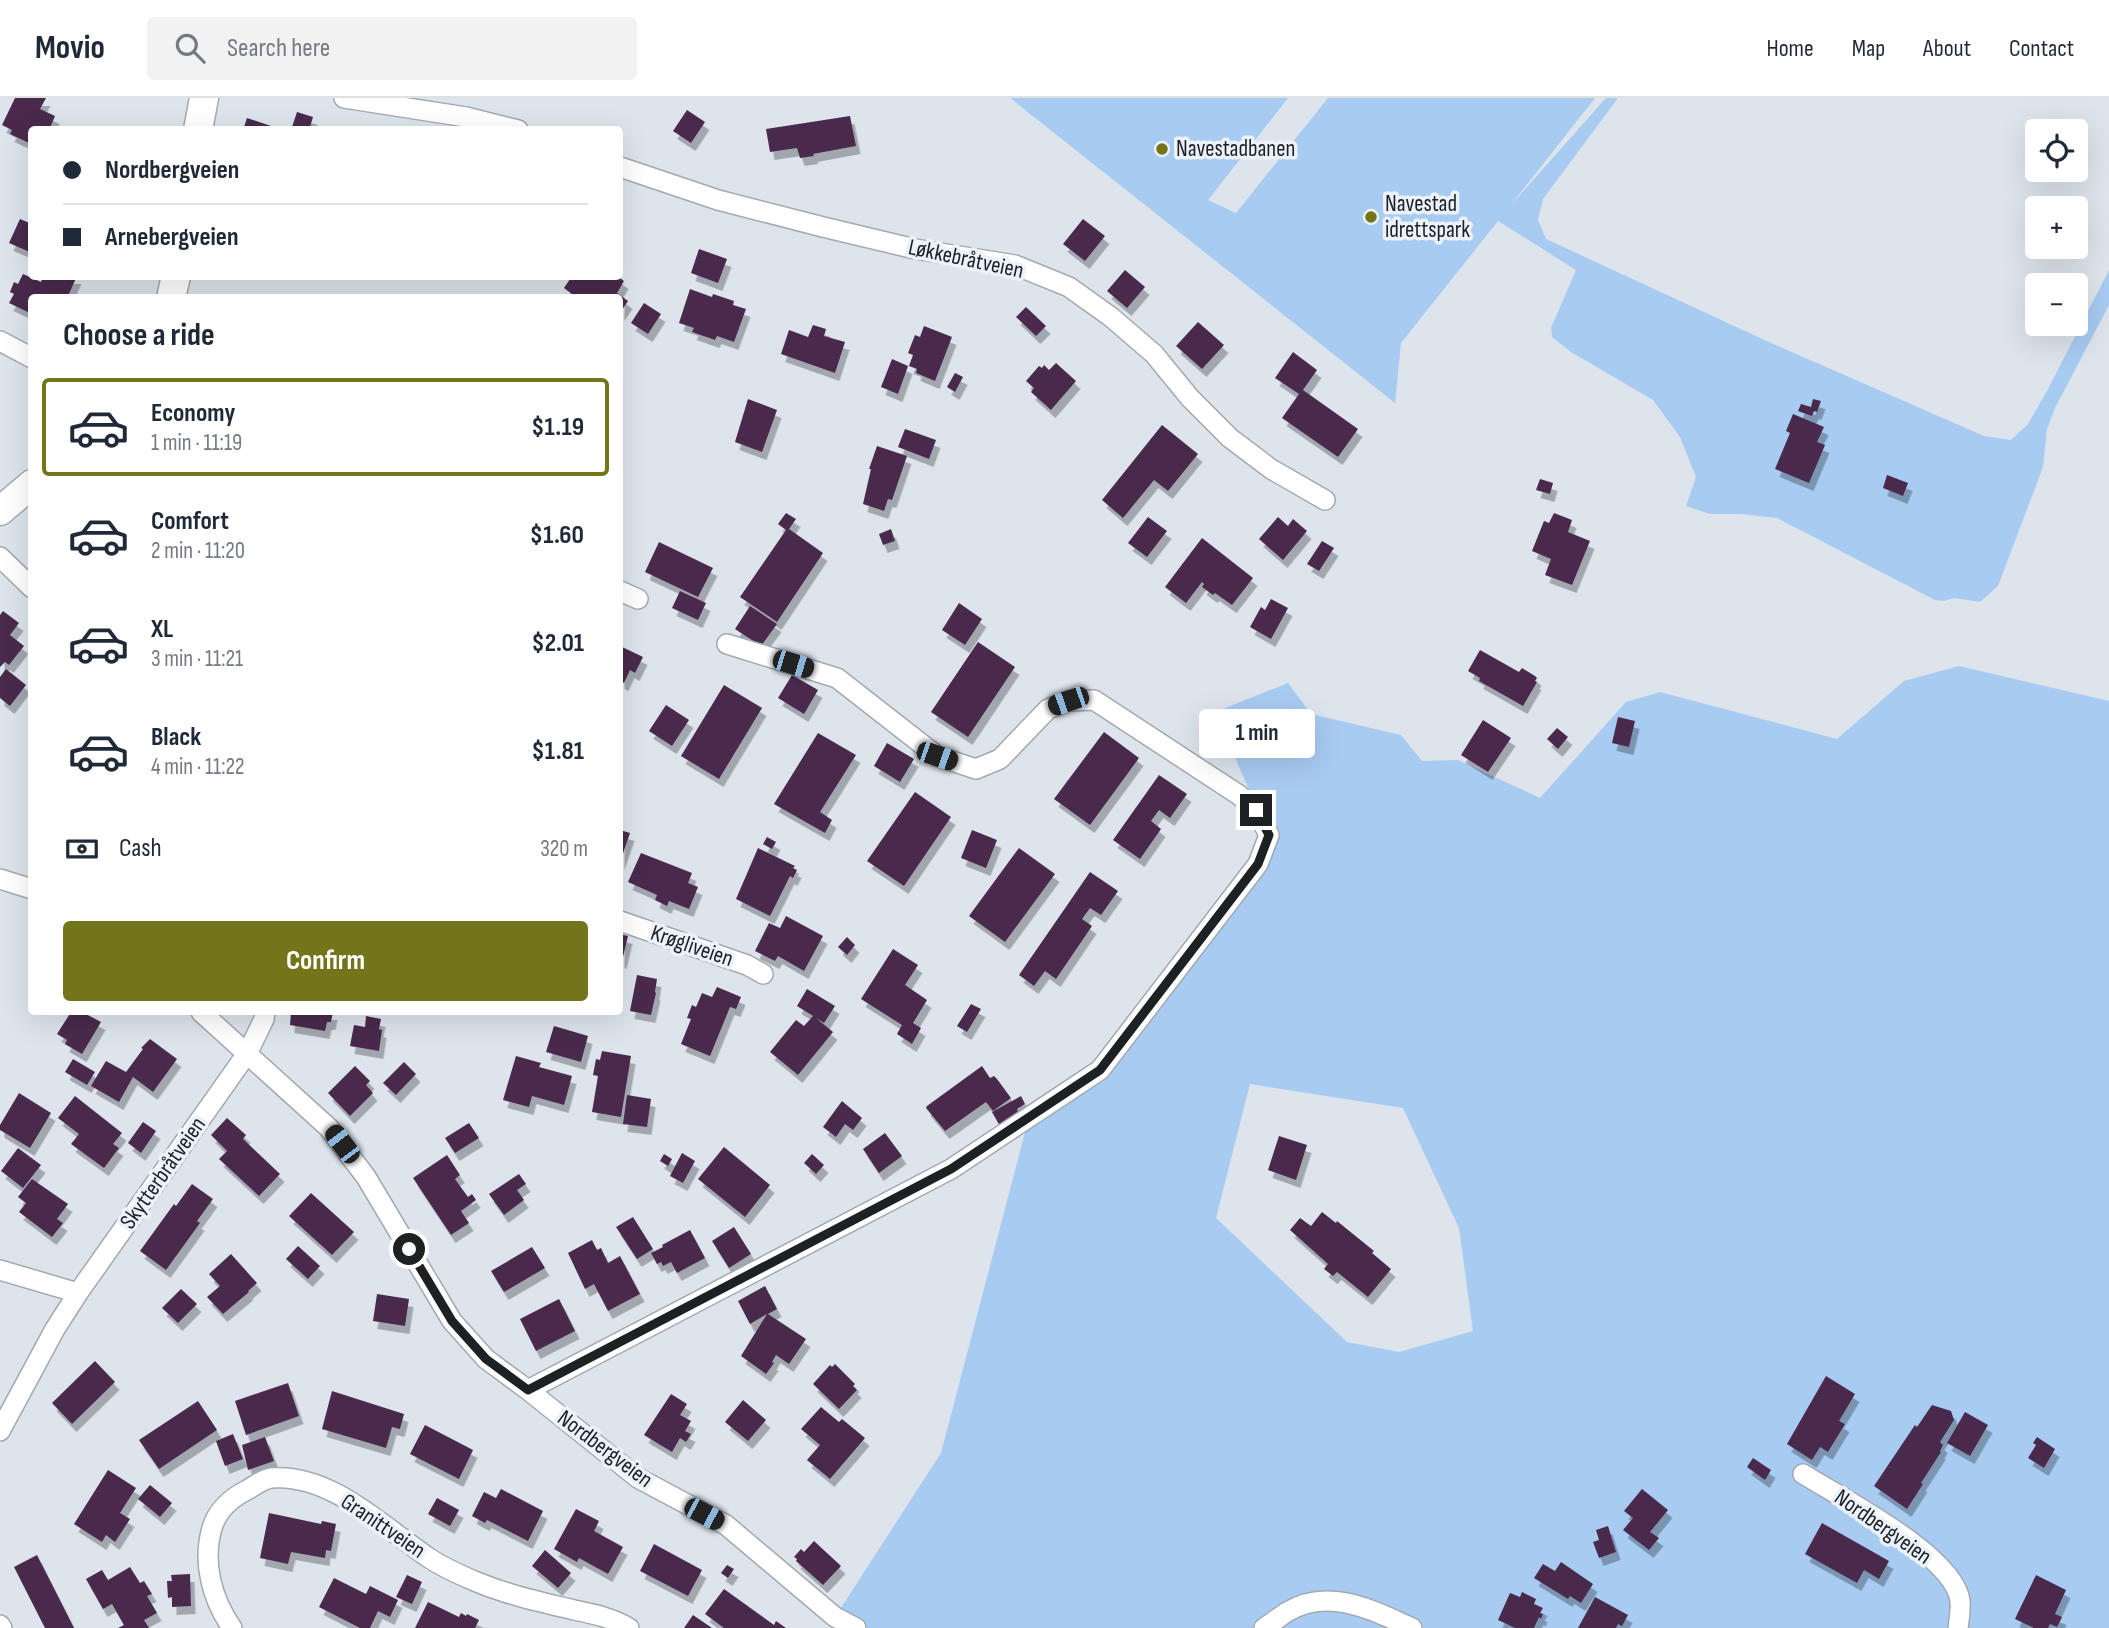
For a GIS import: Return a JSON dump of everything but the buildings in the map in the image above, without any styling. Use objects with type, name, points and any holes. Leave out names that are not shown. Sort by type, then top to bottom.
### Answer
[{"type":"street","points":[[199,126],[205,98]]},
{"type":"street","points":[[344,98],[466,117],[502,126]]},
{"type":"street","name":"Løkkebråtveien","points":[[623,168],[718,200],[823,227],[915,249],[1015,265],[1069,287],[1111,317],[1154,354],[1190,398],[1230,438],[1271,469],[1325,500]]},
{"type":"street","points":[[0,341],[28,356]]},
{"type":"street","points":[[0,511],[28,487]]},
{"type":"street","points":[[0,557],[28,584]]},
{"type":"street","points":[[623,592],[638,599]]},
{"type":"street","points":[[528,1390],[951,1169],[1100,1070],[1258,864],[1269,835],[1256,810],[1238,795],[1094,700],[1068,701],[1048,709],[1000,760],[976,769],[937,756],[837,678],[727,644]]},
{"type":"street","points":[[0,879],[28,888]]},
{"type":"street","name":"Krøgliveien","points":[[623,922],[747,965],[763,974]]},
{"type":"street","name":"Nordbergveien","points":[[204,1015],[329,1128],[366,1177],[452,1321],[486,1359],[638,1478],[726,1525],[832,1623],[856,1628]]},
{"type":"street","points":[[247,1052],[265,1015]]},
{"type":"street","name":"Skytterbråtveien","points":[[0,1430],[55,1329],[78,1293],[247,1052]]},
{"type":"street","points":[[0,1270],[78,1293]]},
{"type":"street","name":"Nordbergveien","points":[[1803,1474],[1913,1542],[1948,1574],[1960,1599],[1958,1628]]},
{"type":"street","name":"Granittveien","points":[[232,1628],[219,1609],[210,1579],[207,1544],[216,1515],[239,1494],[268,1478],[302,1480],[330,1490],[357,1505],[431,1559],[457,1574],[500,1592],[592,1614],[629,1628]]},
{"type":"street","points":[[1264,1628],[1289,1611],[1309,1603],[1332,1599],[1371,1610],[1412,1628]]},
{"type":"shaded area","points":[[1010,98],[1288,98],[1208,200],[1236,213],[1328,98],[1595,98],[1510,206],[1606,98],[1618,98],[1543,199],[1538,220],[1546,239],[1771,343],[1984,436],[2011,440],[2028,424],[2075,336],[2088,336],[2088,311],[2109,270],[2109,305],[2055,408],[2047,429],[2043,467],[1998,586],[1980,602],[1954,598],[1935,600],[1777,518],[1710,514],[1686,506],[1696,477],[1680,437],[1653,400],[1571,352],[1552,337],[1551,328],[1576,270],[1498,221],[1401,343],[1395,403]]},
{"type":"shaded area","points":[[1959,666],[2109,701],[2109,1628],[856,1628],[835,1617],[941,1453],[1029,1117],[1100,1070],[1269,835],[1215,712],[1288,683],[1311,714],[1401,735],[1422,761],[1458,760],[1540,798],[1626,702],[1660,692],[1837,739],[1904,681]],"holes":[[[1250,1084],[1403,1108],[1459,1228],[1473,1331],[1399,1352],[1347,1342],[1216,1218]]]},
{"type":"place","name":"Navestadbanen","points":[[1162,149]]},
{"type":"place","name":"Navestad idrettspark","points":[[1371,217]]},
{"type":"route","points":[[409,1249],[452,1321],[486,1359],[528,1390],[951,1169],[1100,1070],[1258,864],[1269,835],[1256,810]]}]
